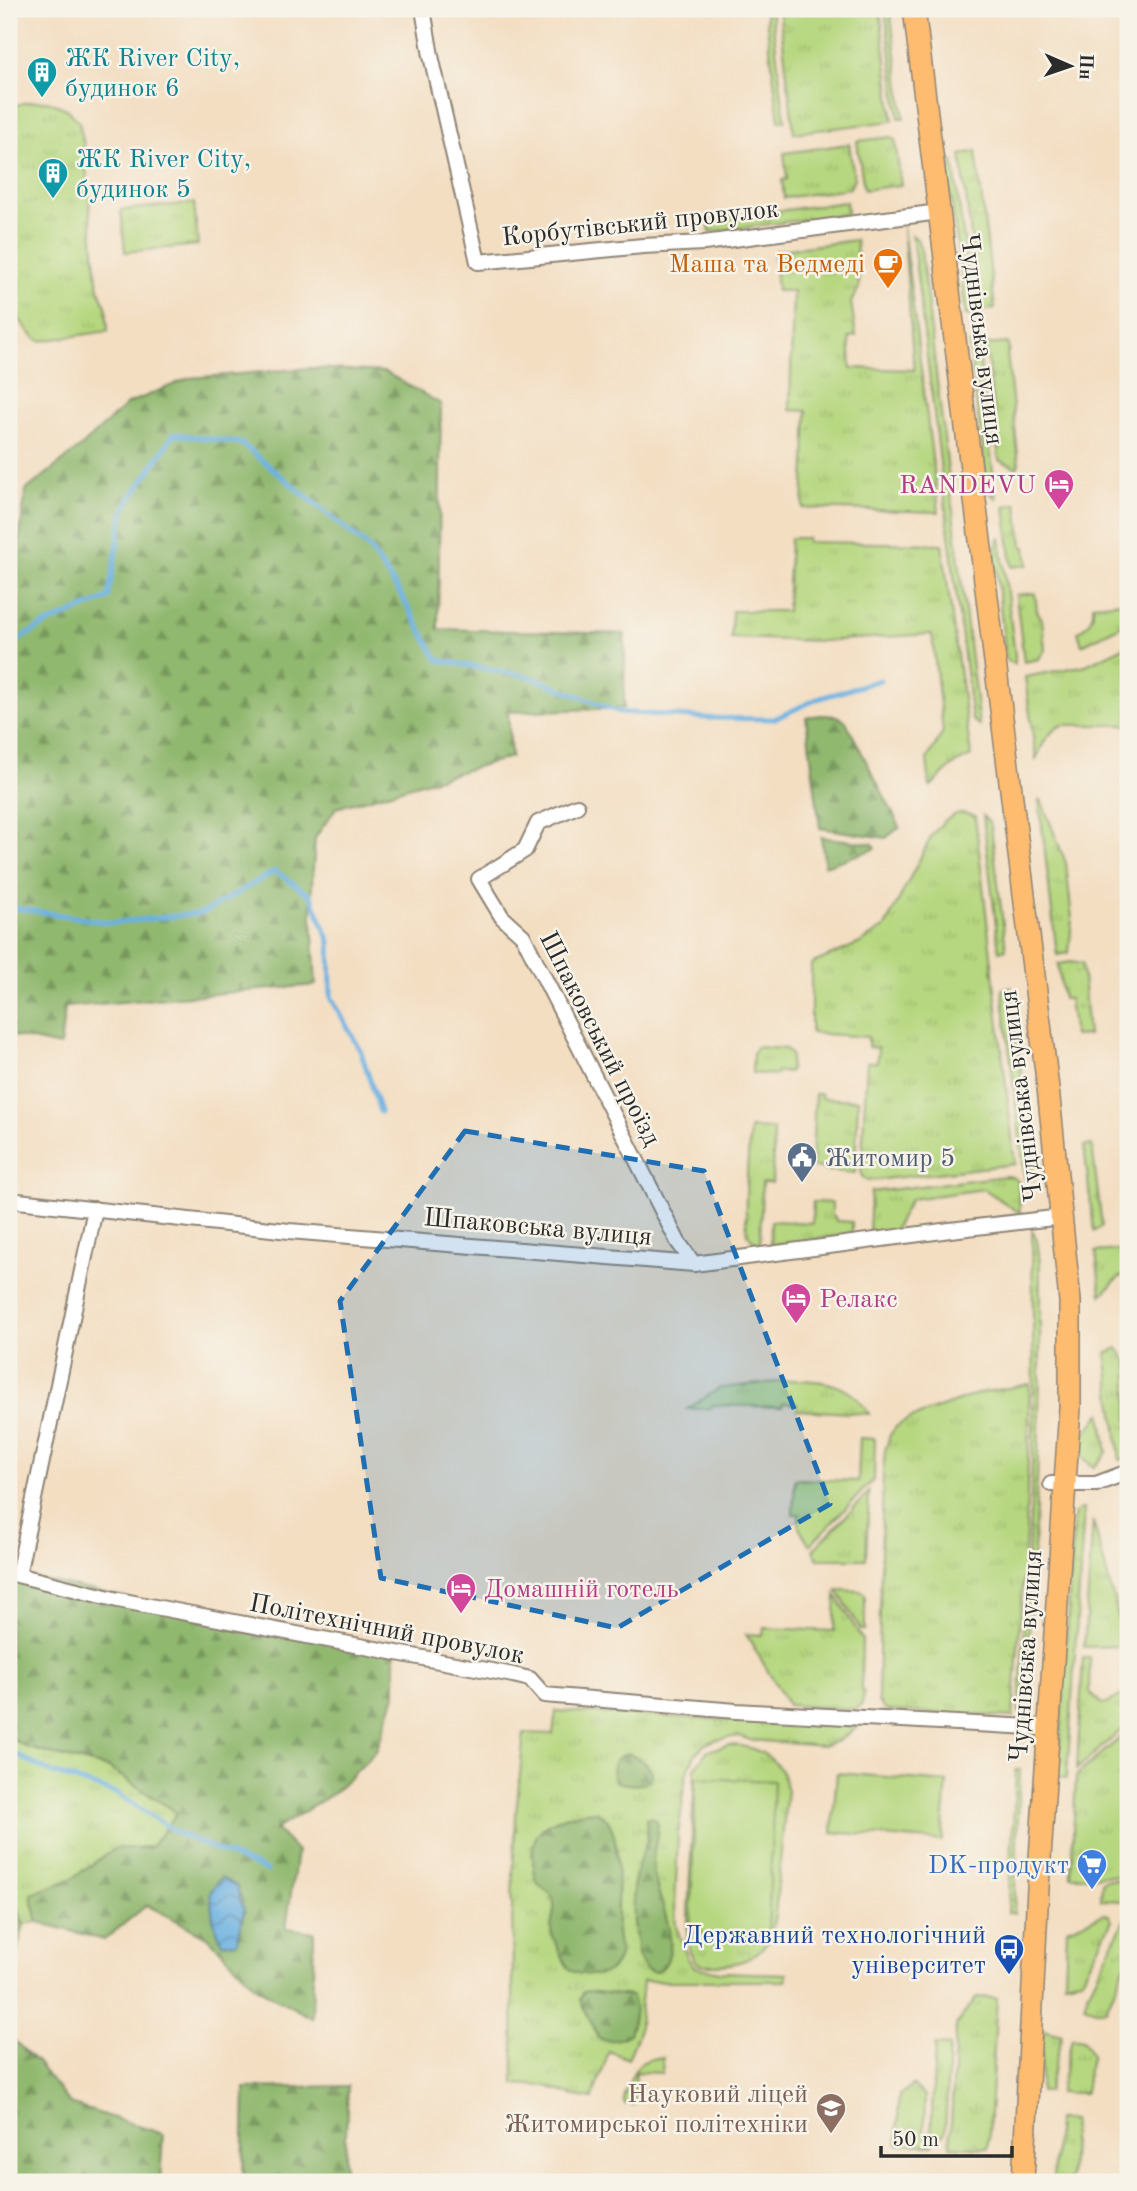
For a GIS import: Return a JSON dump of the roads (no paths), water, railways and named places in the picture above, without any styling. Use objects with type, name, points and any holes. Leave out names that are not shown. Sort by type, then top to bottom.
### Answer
[{"type":"main road","name":"Чуднівська вулиця","points":[[903,9],[933,212],[1043,1047],[1056,1218],[1071,1315],[1070,1408],[1058,1484],[1011,2182]]},
{"type":"main road","name":"Чуднівська вулиця","points":[[914,9],[933,212]]},
{"type":"main road","name":"Чуднівська вулиця","points":[[1023,2182],[1042,1728]]},
{"type":"street","name":"Корбутівський провулок","points":[[423,9],[431,56],[478,262],[643,246],[704,243],[933,212]]},
{"type":"street","name":"Шпаковський проїзд","points":[[577,806],[538,823],[525,850],[479,879],[502,917],[523,936],[672,1230],[694,1264]]},
{"type":"street","name":"Шпаковська вулиця","points":[[9,1200],[289,1231],[694,1264],[1056,1218]]},
{"type":"street","points":[[13,1574],[96,1209]]},
{"type":"street","points":[[1058,1484],[1096,1484],[1128,1472]]},
{"type":"street","name":"Політехнічний провулок","points":[[13,1574],[118,1600],[513,1675],[530,1679],[544,1695],[749,1712],[1042,1728]]},
{"type":"water","points":[[222,1878],[237,1887],[244,1911],[237,1943],[222,1943],[213,1919],[210,1892]]},
{"type":"waterway","points":[[9,645],[44,625],[108,598],[124,509],[174,434],[241,443],[369,548],[401,595],[438,660],[531,677],[619,712],[707,718],[774,719],[817,699],[880,680]]},
{"type":"waterway","points":[[9,907],[112,923],[203,913],[275,871],[311,896],[330,942],[331,997],[361,1052],[380,1112]]},
{"type":"waterway","points":[[9,1751],[50,1772],[118,1794],[177,1833],[267,1871]]},
{"type":"place","name":"ЖК River City, будинок 6","points":[[42,99]]},
{"type":"place","name":"ЖК River City, будинок 5","points":[[53,200]]},
{"type":"place","name":"Маша та Ведмеді","points":[[888,290]]},
{"type":"place","name":"RANDEVU","points":[[1059,511]]},
{"type":"place","name":"Житомир 5","points":[[802,1184]]},
{"type":"place","name":"Релакс","points":[[796,1325]]},
{"type":"place","name":"Домашній готель","points":[[461,1615]]},
{"type":"place","name":"DK-продукт","points":[[1092,1891]]},
{"type":"place","name":"Державний технологiчний університет","points":[[1009,1976]]},
{"type":"place","name":"Науковий ліцей Житомирської політехніки","points":[[831,2135]]}]
